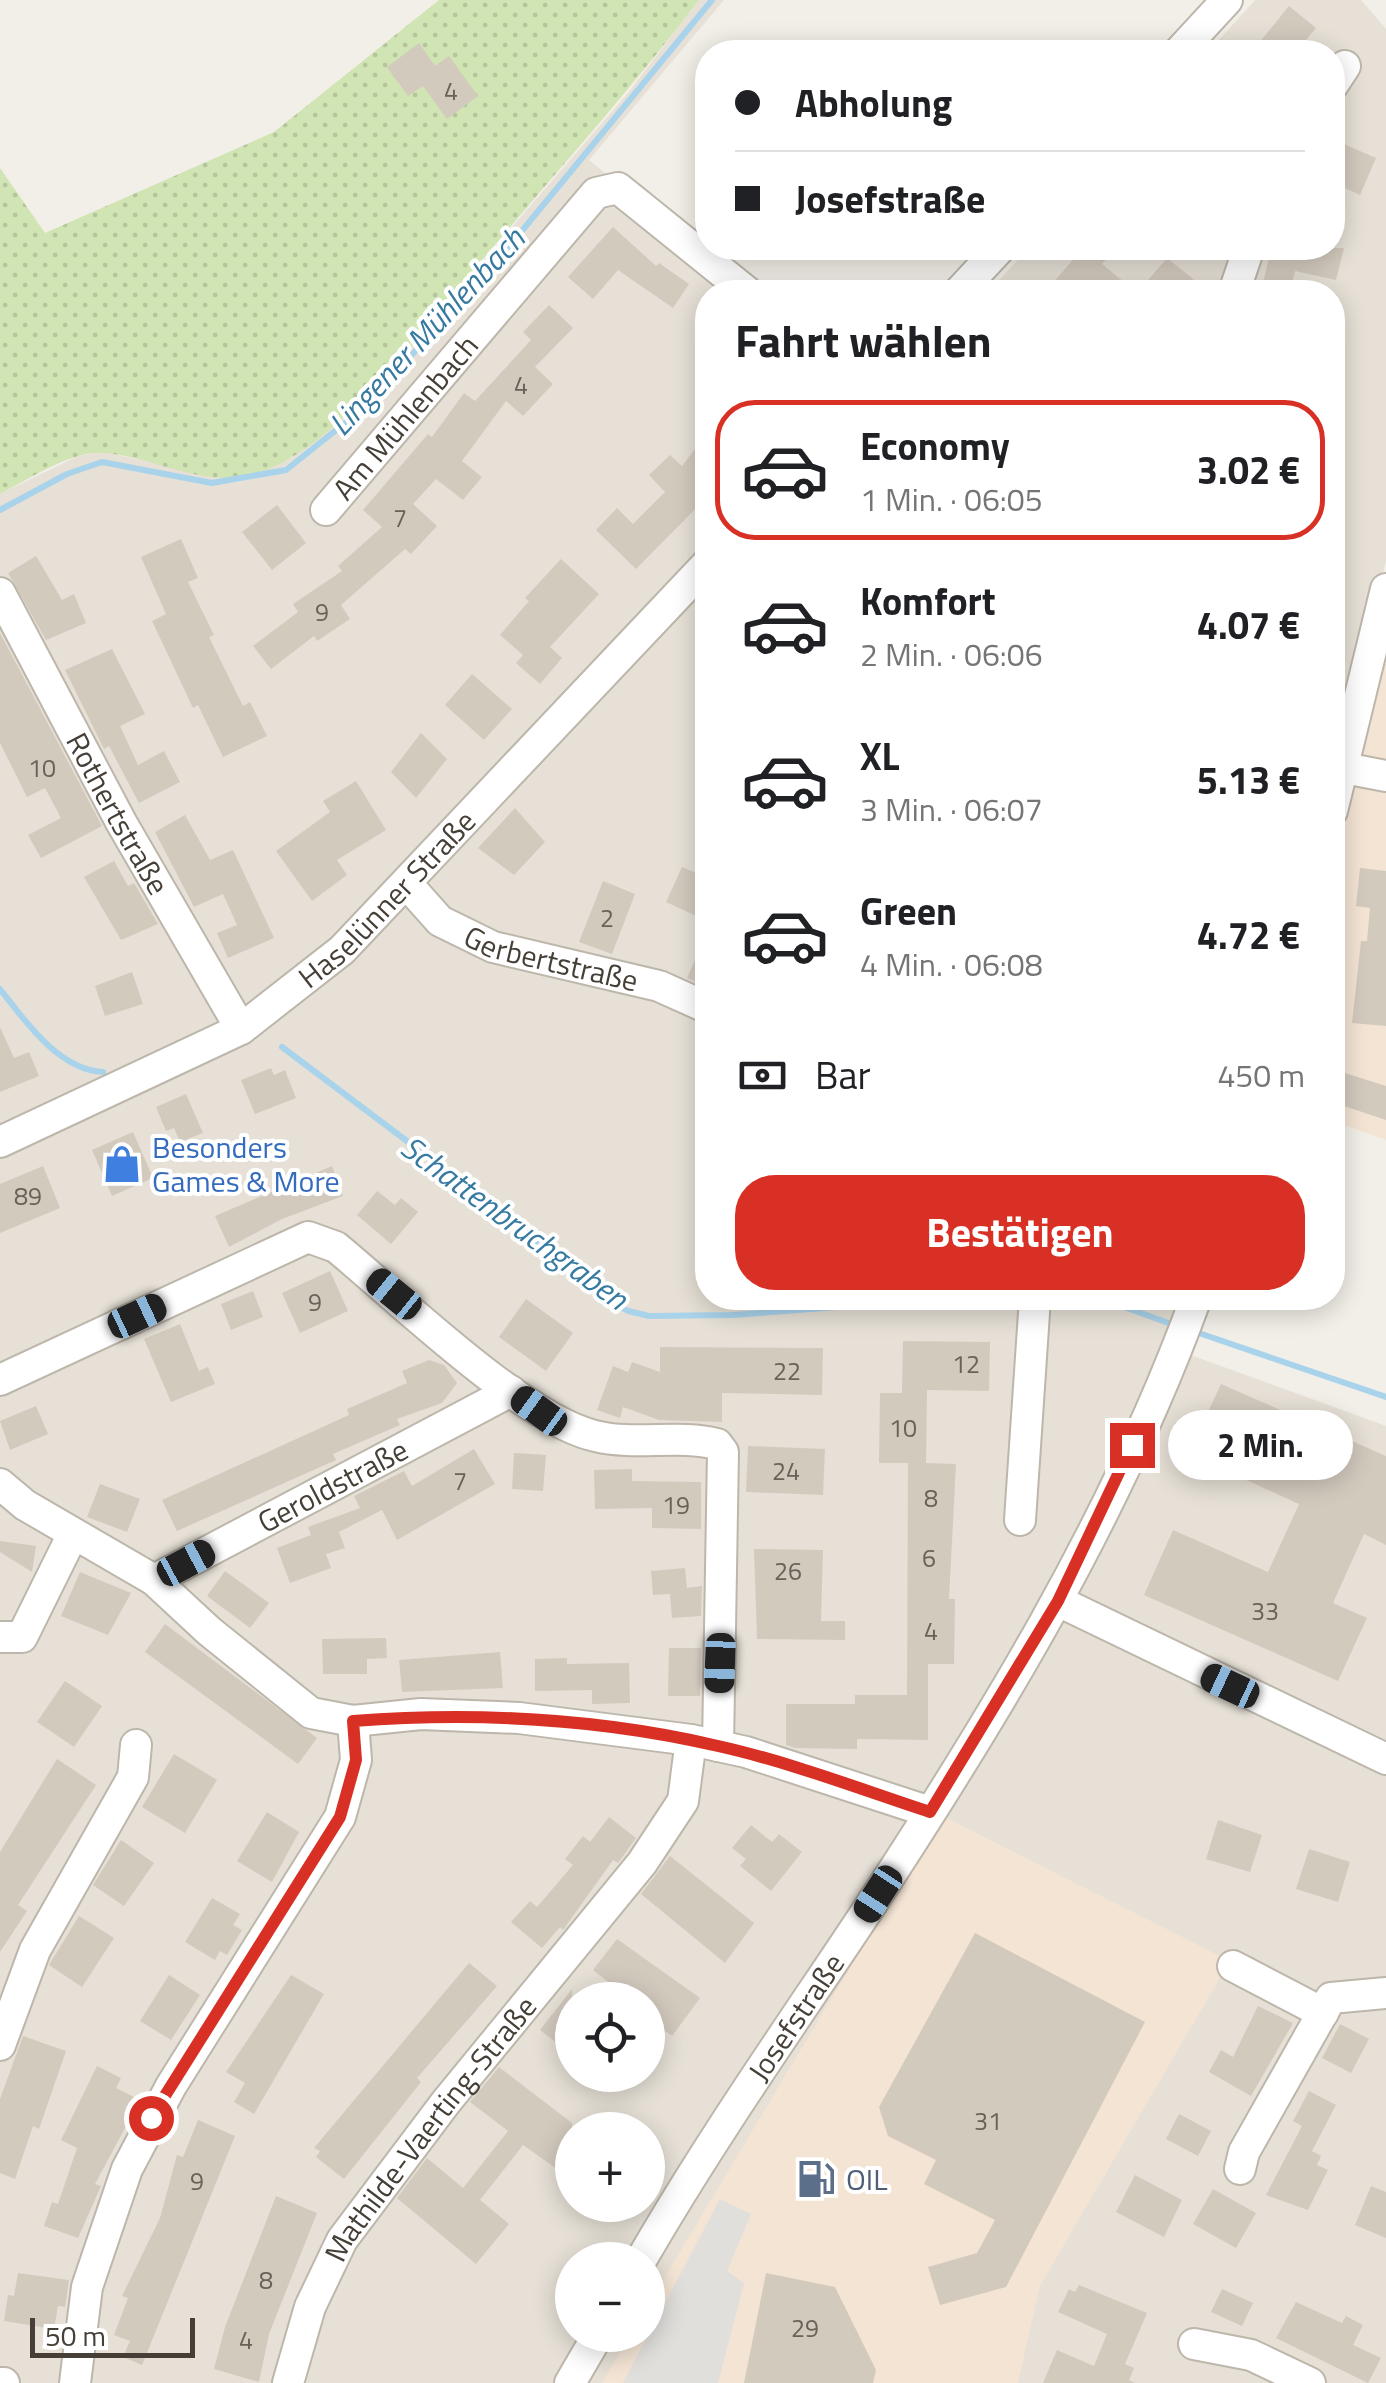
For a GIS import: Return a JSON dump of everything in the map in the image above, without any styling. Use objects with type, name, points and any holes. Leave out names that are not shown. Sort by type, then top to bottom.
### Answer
[{"type":"street","points":[[1191,40],[1227,0]]},
{"type":"street","name":"Am Mühlenbach","points":[[326,510],[596,193],[618,188],[695,250]]},
{"type":"street","name":"Am Mühlenbach","points":[[708,260],[733,280]]},
{"type":"street","points":[[970,280],[989,260]]},
{"type":"street","name":"Haselünner Straße","points":[[0,1142],[241,1028],[342,950],[695,577]]},
{"type":"street","points":[[1345,764],[1386,589]]},
{"type":"street","name":"Rothertstraße","points":[[0,592],[122,822],[241,1028]]},
{"type":"street","points":[[1345,768],[1386,776]]},
{"type":"street","name":"Gerbertstraße","points":[[407,884],[440,921],[493,947],[629,977],[695,1003]]},
{"type":"street","points":[[0,1380],[308,1237],[336,1246],[510,1390]]},
{"type":"street","points":[[1020,1520],[1035,1310]]},
{"type":"street","name":"Josefstraße","points":[[653,2242],[930,1812],[1058,1601],[1191,1310]]},
{"type":"street","name":"Geroldstraße","points":[[154,1580],[510,1390]]},
{"type":"street","name":"Mathilde-Vaerting-Straße","points":[[288,2383],[310,2307],[342,2240],[446,2102],[642,1863],[684,1802],[704,1743],[723,1452],[718,1444],[704,1440],[628,1442],[592,1436],[539,1411],[510,1390]]},
{"type":"street","points":[[0,1484],[25,1505],[154,1580],[209,1632],[311,1713],[353,1721],[482,1715],[704,1743],[930,1812]]},
{"type":"street","points":[[0,1636],[22,1637],[73,1534]]},
{"type":"street","points":[[1058,1601],[1386,1759]]},
{"type":"street","points":[[75,2383],[88,2287],[128,2169],[171,2086],[340,1817],[356,1760],[353,1721]]},
{"type":"street","points":[[0,2044],[35,1950],[134,1777],[136,1746]]},
{"type":"street","points":[[1233,1966],[1323,2013]]},
{"type":"street","points":[[1240,2169],[1244,2152],[1331,1998],[1386,1993]]},
{"type":"street","points":[[1194,2344],[1251,2355],[1310,2383]]},
{"type":"street","points":[[570,2383],[588,2352]]},
{"type":"shaded area","points":[[699,0],[724,0],[589,160],[695,245],[695,260],[714,260],[739,280],[695,280],[695,1310],[1176,1310],[1163,1345],[1386,1426],[1386,2383],[0,2383],[0,494],[78,456],[104,452],[221,478],[292,458],[351,413],[628,93]]},
{"type":"shaded area","points":[[1255,0],[1361,0],[1386,29],[1386,560],[1345,734],[1345,280],[999,280],[1018,260],[1345,260],[1345,40],[1219,40]]},
{"type":"shaded area","points":[[1386,649],[1386,1140],[1345,1125],[1345,814]]},
{"type":"shaded area","points":[[941,1815],[1230,1961],[1040,2286],[1018,2383],[602,2383],[620,2352],[665,2352],[665,2277]]},
{"type":"shaded area","points":[[720,2199],[751,2214],[727,2271],[744,2283],[718,2383],[623,2383],[639,2352],[665,2352],[665,2303]]},
{"type":"green space","points":[[439,0],[699,0],[388,374],[323,436],[289,459],[236,478],[198,475],[123,456],[92,453],[51,467],[0,494],[0,168],[45,233],[274,132]]},
{"type":"building","points":[[1289,6],[1316,28],[1306,40],[1261,40]]},
{"type":"building","points":[[419,43],[435,66],[449,56],[478,96],[447,119],[423,86],[408,96],[387,67]]},
{"type":"building","points":[[1345,145],[1376,158],[1360,195],[1345,188]]},
{"type":"building","points":[[613,227],[656,266],[659,263],[689,284],[673,308],[618,270],[593,299],[568,277]]},
{"type":"building","points":[[1073,260],[1106,260],[1102,264],[1121,280],[1055,280]]},
{"type":"building","points":[[1169,260],[1194,280],[1148,280]]},
{"type":"building","points":[[1268,260],[1341,260],[1336,280],[1295,271],[1293,280],[1264,280]]},
{"type":"building","points":[[549,305],[573,328],[535,367],[553,384],[523,416],[506,401],[462,461],[482,477],[463,500],[436,479],[413,504],[437,526],[411,554],[405,549],[341,605],[350,619],[317,641],[314,636],[271,669],[253,646],[298,612],[293,604],[342,571],[338,566],[382,527],[363,510],[428,434],[432,437],[464,393],[475,401],[531,340],[523,332]]},
{"type":"building","points":[[695,449],[695,509],[636,569],[596,530],[617,508],[633,524],[665,492],[649,475],[670,455],[682,466]]},
{"type":"building","points":[[277,505],[306,543],[272,570],[242,532]]},
{"type":"building","points":[[181,539],[198,578],[188,582],[214,635],[209,637],[243,706],[250,702],[267,736],[223,757],[198,705],[193,708],[152,621],[166,614],[141,557]]},
{"type":"building","points":[[36,556],[62,600],[74,594],[86,623],[46,640],[8,573]]},
{"type":"building","points":[[561,559],[599,594],[550,647],[562,658],[540,684],[516,663],[523,655],[500,635],[529,601],[525,598]]},
{"type":"building","points":[[0,633],[102,826],[41,858],[28,835],[61,818],[45,788],[27,797],[0,743]]},
{"type":"building","points":[[112,649],[145,714],[120,726],[138,765],[164,751],[180,782],[139,803],[109,746],[104,749],[65,670]]},
{"type":"building","points":[[472,674],[512,709],[484,740],[445,705]]},
{"type":"building","points":[[421,733],[447,759],[416,798],[391,772]]},
{"type":"building","points":[[356,781],[386,830],[337,860],[347,875],[312,901],[276,851],[330,812],[323,801]]},
{"type":"building","points":[[515,808],[545,842],[514,875],[478,848]]},
{"type":"building","points":[[185,815],[210,860],[233,850],[274,938],[228,958],[217,933],[237,925],[223,894],[194,907],[155,832]]},
{"type":"building","points":[[114,861],[128,886],[134,883],[158,924],[121,940],[84,877]]},
{"type":"building","points":[[682,867],[695,872],[695,915],[666,902]]},
{"type":"building","points":[[1360,868],[1386,871],[1386,1026],[1352,1023],[1361,941],[1367,941],[1370,908],[1356,906]]},
{"type":"building","points":[[603,881],[635,894],[612,954],[579,942]]},
{"type":"building","points":[[695,960],[695,981],[687,978]]},
{"type":"building","points":[[132,972],[143,1004],[105,1016],[95,986]]},
{"type":"building","points":[[0,1027],[14,1058],[29,1052],[39,1076],[0,1092]]},
{"type":"building","points":[[271,1068],[274,1075],[285,1070],[296,1098],[255,1114],[241,1080]]},
{"type":"building","points":[[1345,1073],[1386,1086],[1386,1120],[1345,1106]]},
{"type":"building","points":[[186,1094],[203,1133],[180,1142],[174,1128],[166,1131],[156,1107]]},
{"type":"building","name":"Besonders Games & More","points":[[133,1132],[153,1178],[112,1196],[92,1150]]},
{"type":"building","points":[[43,1166],[60,1208],[0,1233],[0,1184]]},
{"type":"building","points":[[332,1166],[343,1196],[282,1219],[229,1247],[215,1216]]},
{"type":"building","points":[[377,1191],[395,1205],[401,1198],[418,1212],[391,1244],[357,1215]]},
{"type":"building","points":[[330,1271],[348,1311],[300,1333],[282,1293]]},
{"type":"building","points":[[253,1291],[263,1317],[231,1330],[221,1304]]},
{"type":"building","points":[[526,1299],[573,1333],[546,1371],[499,1337]]},
{"type":"building","points":[[180,1324],[199,1371],[208,1367],[215,1384],[171,1402],[144,1339]]},
{"type":"building","points":[[903,1341],[990,1342],[989,1391],[927,1390],[926,1463],[956,1464],[949,1599],[955,1599],[954,1664],[928,1664],[928,1740],[857,1739],[857,1749],[795,1748],[786,1745],[786,1704],[855,1704],[855,1695],[907,1695],[908,1463],[879,1463],[880,1393],[902,1393]]},
{"type":"building","points":[[660,1347],[823,1348],[822,1395],[722,1393],[722,1422],[659,1420],[623,1407],[620,1418],[597,1410],[613,1366],[628,1372],[632,1362],[660,1372]]},
{"type":"building","points":[[429,1360],[444,1365],[457,1383],[442,1403],[397,1419],[400,1425],[333,1454],[336,1460],[177,1531],[162,1500],[349,1415],[347,1409],[407,1383],[402,1371]]},
{"type":"building","points":[[1221,1384],[1386,1456],[1386,1545],[1364,1534],[1333,1603],[1367,1618],[1338,1681],[1144,1595],[1173,1530],[1268,1572],[1299,1504],[1211,1464],[1224,1436],[1202,1425]]},
{"type":"building","points":[[36,1406],[48,1434],[10,1450],[0,1421]]},
{"type":"building","points":[[748,1446],[825,1449],[823,1495],[746,1492]]},
{"type":"building","points":[[474,1449],[495,1484],[397,1540],[382,1510],[339,1532],[345,1548],[326,1554],[331,1568],[290,1583],[277,1548],[311,1535],[308,1527],[360,1508],[354,1496],[404,1471],[412,1486]]},
{"type":"building","points":[[514,1453],[546,1455],[543,1491],[512,1489]]},
{"type":"building","points":[[632,1469],[632,1481],[701,1482],[701,1529],[652,1528],[652,1508],[595,1509],[594,1470]]},
{"type":"building","points":[[100,1484],[140,1499],[127,1532],[87,1517]]},
{"type":"building","points":[[0,1541],[36,1546],[32,1572],[0,1552]]},
{"type":"building","points":[[754,1549],[823,1550],[821,1621],[845,1621],[845,1640],[757,1639]]},
{"type":"building","points":[[685,1568],[687,1588],[702,1586],[701,1616],[672,1618],[670,1594],[653,1595],[651,1571]]},
{"type":"building","points":[[225,1571],[269,1603],[250,1628],[207,1596]]},
{"type":"building","points":[[80,1572],[131,1593],[108,1635],[61,1616]]},
{"type":"building","points":[[165,1624],[317,1738],[298,1764],[145,1652]]},
{"type":"building","points":[[386,1638],[387,1658],[367,1659],[367,1674],[323,1674],[322,1639]]},
{"type":"building","points":[[669,1648],[701,1648],[700,1696],[668,1696]]},
{"type":"building","points":[[500,1652],[503,1688],[402,1692],[399,1660]]},
{"type":"building","points":[[567,1658],[567,1664],[629,1663],[630,1703],[592,1704],[592,1690],[535,1691],[535,1659]]},
{"type":"building","points":[[65,1681],[102,1706],[74,1747],[37,1722]]},
{"type":"building","points":[[174,1754],[217,1780],[185,1833],[142,1807]]},
{"type":"building","points":[[57,1759],[96,1785],[18,1905],[27,1911],[0,1952],[0,1852]]},
{"type":"building","points":[[267,1812],[299,1832],[272,1882],[237,1861]]},
{"type":"building","points":[[609,1817],[636,1838],[618,1863],[613,1860],[563,1930],[560,1927],[542,1948],[511,1922],[530,1901],[537,1907],[573,1865],[565,1859],[583,1836],[590,1842]]},
{"type":"building","points":[[1218,1820],[1262,1835],[1250,1872],[1206,1859]]},
{"type":"building","points":[[751,1825],[772,1842],[779,1834],[802,1852],[771,1891],[740,1866],[746,1859],[732,1848]]},
{"type":"building","points":[[121,1840],[154,1863],[124,1906],[93,1885]]},
{"type":"building","points":[[1309,1849],[1350,1862],[1338,1902],[1296,1889]]},
{"type":"building","points":[[670,1856],[754,1923],[725,1963],[641,1894]]},
{"type":"building","points":[[212,1898],[240,1914],[233,1925],[242,1930],[227,1955],[220,1951],[215,1960],[185,1942]]},
{"type":"building","points":[[79,1916],[114,1938],[82,1987],[49,1965]]},
{"type":"building","points":[[975,1933],[1145,2022],[1006,2287],[940,2305],[928,2267],[977,2253],[995,2220],[924,2184],[936,2160],[888,2136],[879,2107]]},
{"type":"building","points":[[617,1939],[700,1998],[672,2036],[665,2031],[665,1982],[608,1982],[593,1970]]},
{"type":"building","points":[[469,1963],[497,1986],[417,2078],[421,2082],[344,2179],[316,2157],[320,2151],[314,2148]]},
{"type":"building","points":[[169,1975],[200,1995],[171,2040],[140,2021]]},
{"type":"building","points":[[291,1975],[324,1994],[254,2114],[234,2102],[245,2083],[226,2072]]},
{"type":"building","points":[[1258,2006],[1293,2023],[1251,2096],[1209,2072],[1221,2050],[1233,2057]]},
{"type":"building","points":[[555,2011],[555,2042],[540,2030]]},
{"type":"building","points":[[1340,2024],[1369,2039],[1351,2073],[1322,2058]]},
{"type":"building","points":[[23,2036],[66,2051],[39,2129],[33,2126],[15,2179],[0,2173],[0,2099]]},
{"type":"building","points":[[97,2066],[121,2078],[116,2088],[140,2100],[95,2184],[101,2186],[78,2238],[44,2226],[52,2202],[58,2204],[77,2148],[61,2140]]},
{"type":"building","points":[[499,2067],[558,2112],[555,2168],[523,2145],[480,2200],[509,2224],[476,2264],[397,2198],[427,2158],[463,2188],[508,2131],[470,2102]]},
{"type":"building","points":[[1309,2091],[1336,2105],[1312,2151],[1321,2156],[1317,2165],[1328,2170],[1308,2210],[1266,2195],[1302,2126],[1293,2121]]},
{"type":"building","points":[[1179,2114],[1211,2131],[1198,2156],[1166,2139]]},
{"type":"building","points":[[198,2120],[235,2136],[142,2365],[123,2357],[130,2341],[114,2335],[128,2298],[122,2296],[160,2218],[177,2155],[183,2157]]},
{"type":"building","points":[[1135,2175],[1182,2200],[1164,2237],[1116,2212]]},
{"type":"building","points":[[1371,2186],[1386,2192],[1386,2238],[1355,2225]]},
{"type":"building","points":[[1213,2189],[1256,2213],[1236,2248],[1193,2224]]},
{"type":"building","points":[[276,2196],[317,2213],[269,2334],[259,2382],[214,2369],[225,2327]]},
{"type":"building","points":[[18,2273],[69,2280],[65,2307],[58,2306],[54,2329],[4,2321],[8,2295],[14,2296]]},
{"type":"building","points":[[766,2273],[835,2287],[876,2370],[873,2383],[744,2383]]},
{"type":"building","points":[[1079,2285],[1147,2313],[1125,2364],[1134,2368],[1129,2380],[1135,2383],[1043,2383],[1057,2350],[1094,2366],[1107,2334],[1058,2312],[1069,2289],[1075,2292]]},
{"type":"building","points":[[1222,2289],[1253,2303],[1242,2326],[1211,2312]]},
{"type":"building","points":[[1296,2302],[1342,2323],[1346,2316],[1363,2325],[1353,2345],[1381,2358],[1368,2383],[1276,2338]]},
{"type":"waterway","name":"Lingener Mühlenbach","points":[[0,510],[67,474],[102,462],[212,483],[286,470],[355,415],[474,289],[712,0]]},
{"type":"waterway","points":[[0,989],[44,1042],[72,1063],[103,1072]]},
{"type":"waterway","name":"Schattenbruchgraben","points":[[282,1047],[468,1187],[601,1296],[628,1311],[649,1316],[799,1310]]},
{"type":"waterway","name":"Schattenbruchgraben","points":[[1132,1310],[1177,1326]]},
{"type":"waterway","name":"Schattenbruchgraben","points":[[1193,1331],[1386,1397]]},
{"type":"place","name":"Besonders Games & More","points":[[122,1164]]},
{"type":"place","name":"OIL","points":[[816,2179]]},
{"type":"route","points":[[151,2118],[340,1817],[356,1760],[353,1721],[464,1714],[691,1740],[746,1752],[930,1812],[1058,1601],[1132,1445]]}]
